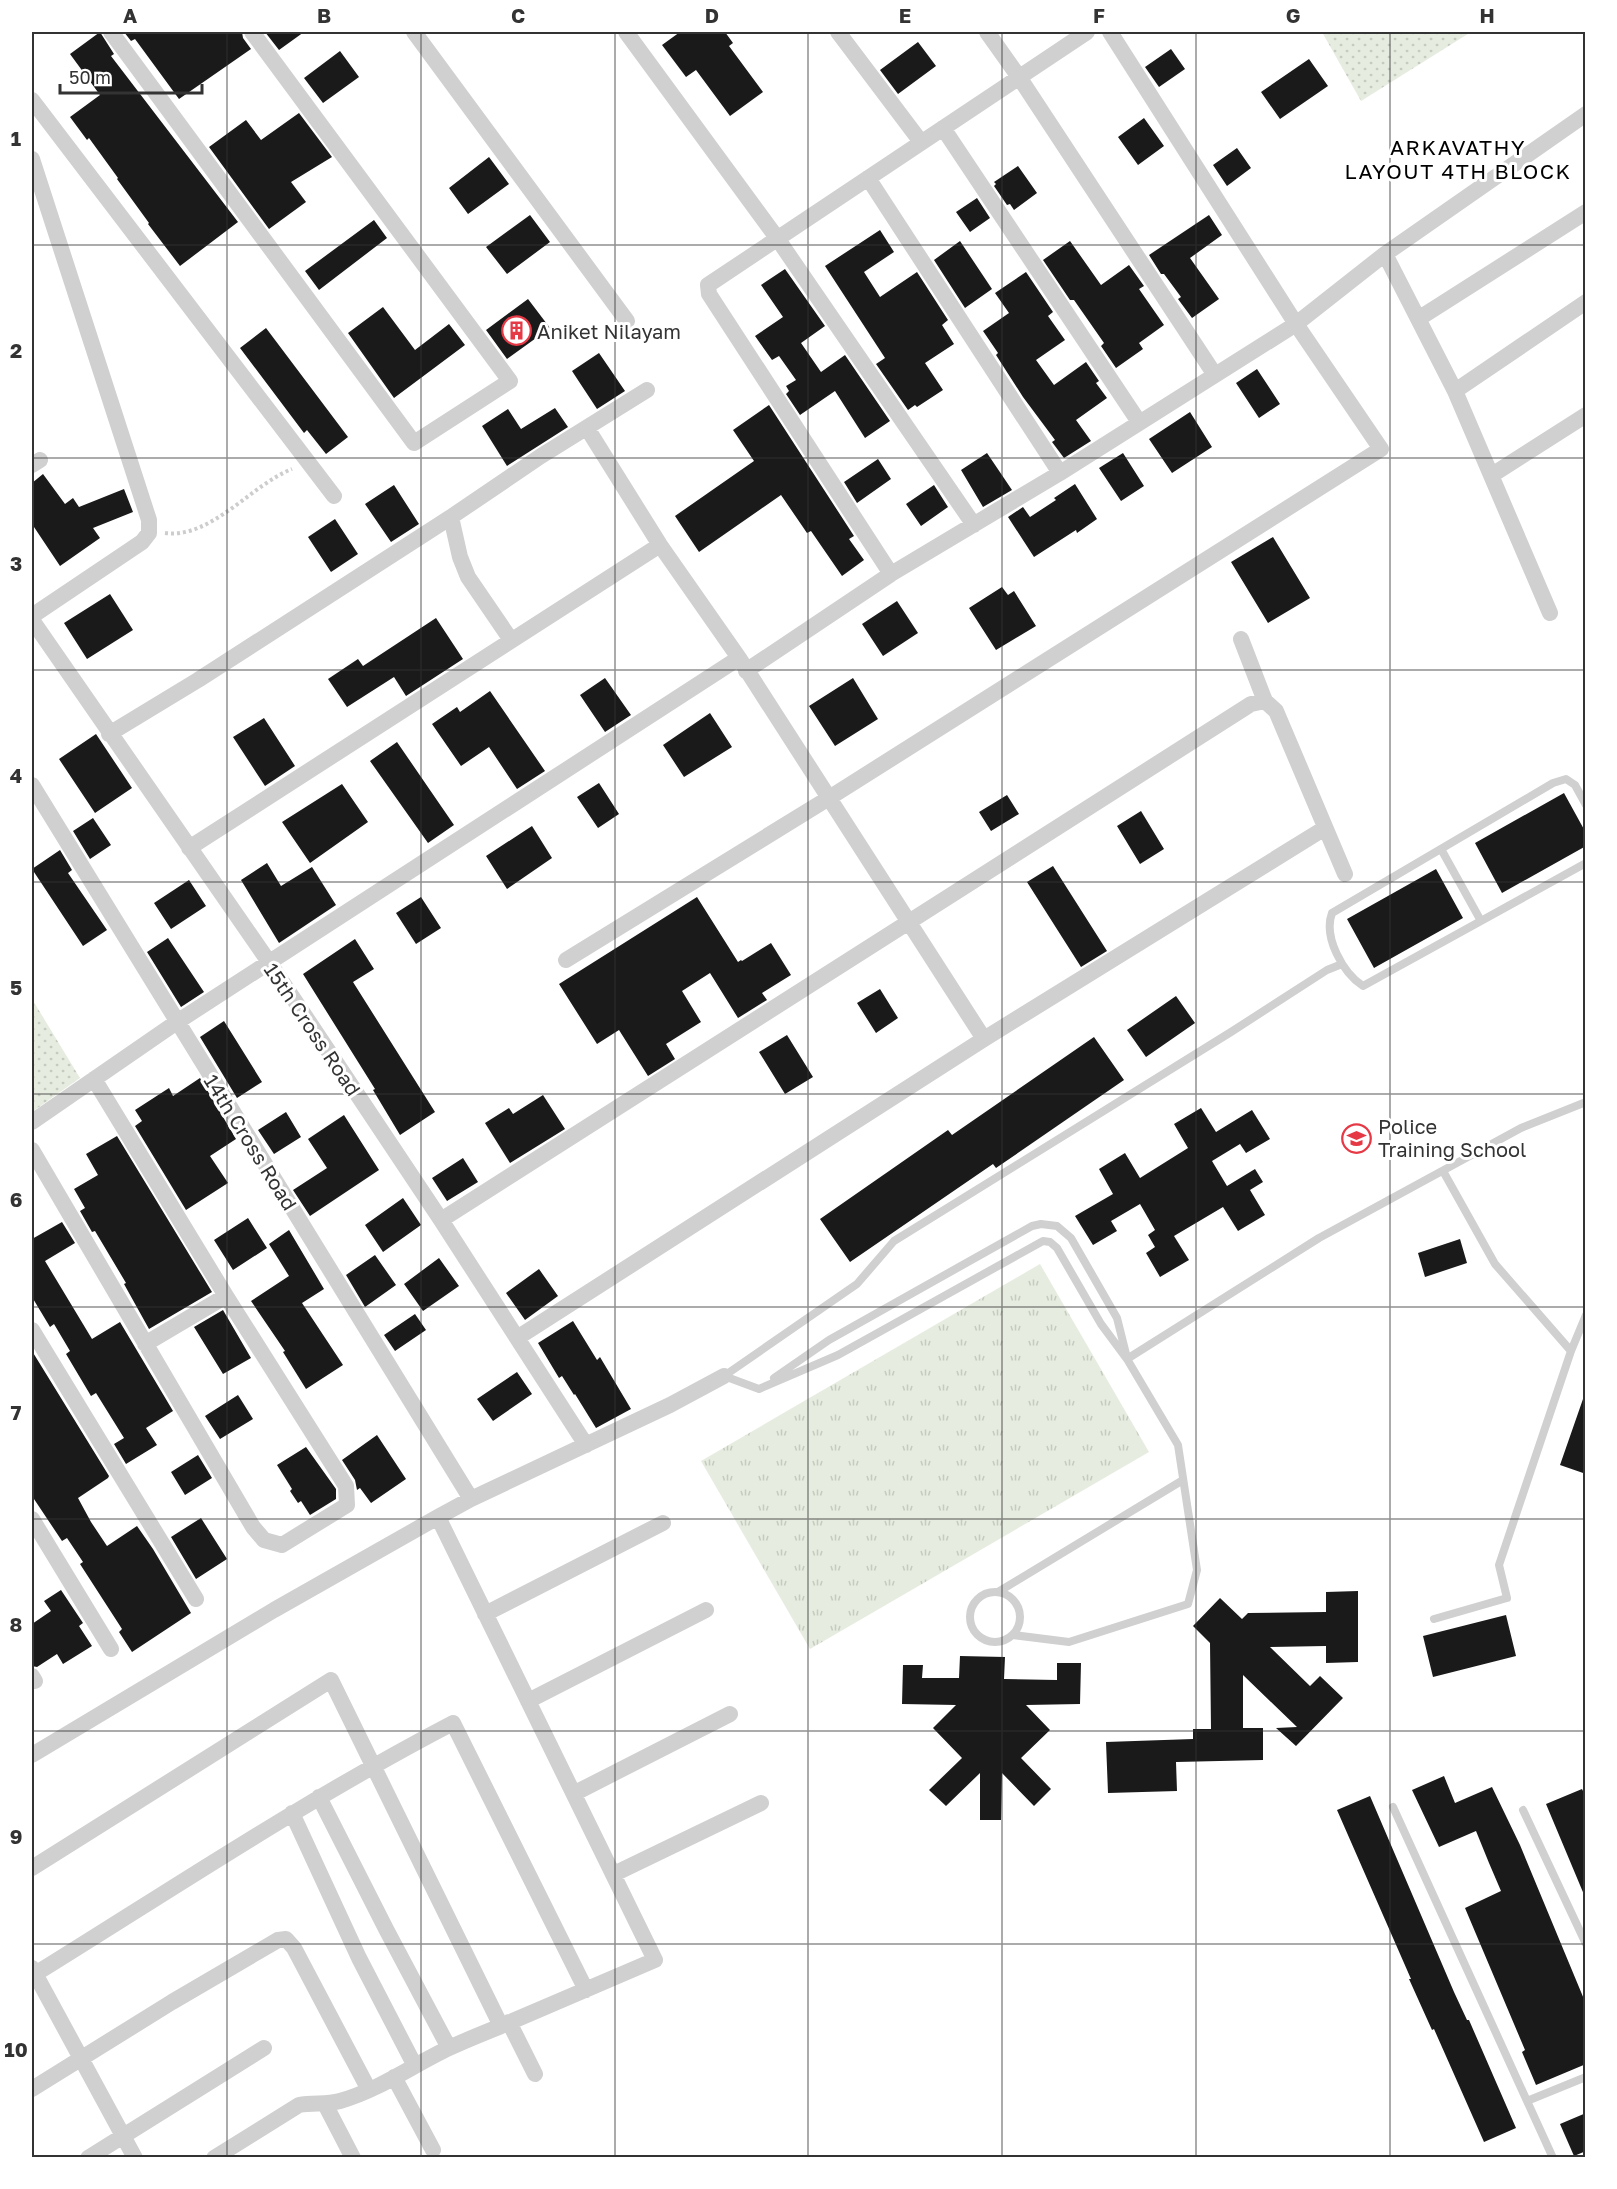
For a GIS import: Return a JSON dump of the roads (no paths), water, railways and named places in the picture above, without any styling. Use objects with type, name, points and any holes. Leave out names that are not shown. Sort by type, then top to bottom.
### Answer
[{"type":"street","points":[[111,32],[414,443],[510,381],[252,32]]},
{"type":"street","points":[[414,32],[627,321]]},
{"type":"street","points":[[626,32],[777,238],[974,525]]},
{"type":"street","points":[[838,32],[921,142]]},
{"type":"street","points":[[987,32],[1020,77],[1215,375]]},
{"type":"street","points":[[891,574],[710,294],[708,285],[1087,32]]},
{"type":"street","points":[[566,960],[829,798],[1381,449],[1296,324],[1110,32]]},
{"type":"street","points":[[32,100],[334,496]]},
{"type":"street","points":[[32,1122],[269,962],[742,665],[1060,473],[1296,324],[1385,254],[1586,114]]},
{"type":"street","points":[[943,128],[1138,422]]},
{"type":"street","points":[[32,159],[149,520],[149,533],[142,542],[32,618]]},
{"type":"street","points":[[868,177],[1060,473]]},
{"type":"street","points":[[1418,320],[1586,212]]},
{"type":"street","points":[[1385,254],[1455,391],[1550,613]]},
{"type":"street","points":[[1455,391],[1586,302]]},
{"type":"street","points":[[109,734],[198,680],[451,517],[540,456],[647,390]]},
{"type":"street","points":[[1492,475],[1586,415]]},
{"type":"street","points":[[587,428],[660,545],[742,665],[984,1039]]},
{"type":"street","points":[[451,517],[460,557],[468,577],[511,640]]},
{"type":"street","points":[[189,848],[660,545]]},
{"type":"street","name":"15th Cross Road","points":[[32,618],[109,734],[269,962],[441,1220],[586,1445]]},
{"type":"street","points":[[1241,639],[1265,701],[1276,711],[1345,874]]},
{"type":"street","points":[[441,1220],[1251,704],[1265,701]]},
{"type":"street","name":"14th Cross Road","points":[[32,785],[471,1499]]},
{"type":"street","points":[[517,1338],[984,1039],[1325,828]]},
{"type":"street","points":[[32,1150],[253,1527],[264,1540],[282,1545],[347,1505],[346,1486],[226,1296],[94,1079]]},
{"type":"street","points":[[145,1344],[226,1296]]},
{"type":"street","points":[[32,1330],[196,1599]]},
{"type":"street","points":[[32,1755],[274,1610],[438,1517],[471,1499],[670,1405],[724,1376]]},
{"type":"street","points":[[214,2157],[299,2105],[339,2101],[369,2090],[449,2048],[655,1960],[438,1517]]},
{"type":"street","points":[[32,1519],[111,1649]]},
{"type":"street","points":[[485,1614],[663,1523]]},
{"type":"street","points":[[528,1701],[706,1610]]},
{"type":"street","points":[[32,1868],[331,1680],[505,2024],[535,2074]]},
{"type":"street","points":[[575,1793],[730,1714]]},
{"type":"street","points":[[135,2157],[33,1973],[292,1813],[373,1765],[453,1723],[586,1990]]},
{"type":"street","points":[[319,1797],[449,2048]]},
{"type":"street","points":[[614,1874],[761,1803]]},
{"type":"street","points":[[292,1813],[359,1958],[415,2066]]},
{"type":"street","points":[[32,2089],[172,2002],[278,1940],[286,1939],[294,1948],[369,2090]]},
{"type":"street","points":[[88,2157],[264,2048]]},
{"type":"street","points":[[394,2078],[433,2150]]},
{"type":"street","points":[[325,2104],[353,2157]]},
{"type":"lane","points":[[1586,805],[1575,784],[1566,779],[1553,783],[1332,913],[1329,921],[1330,932],[1342,964],[1353,980],[1363,986],[1586,863]]},
{"type":"lane","points":[[1441,849],[1481,921]]},
{"type":"lane","points":[[724,1376],[857,1284],[894,1241],[1231,1032],[1327,969],[1342,964]]},
{"type":"lane","points":[[1127,1359],[1319,1238],[1521,1128],[1586,1101]]},
{"type":"lane","points":[[1443,1171],[1495,1264],[1571,1351]]},
{"type":"lane","points":[[759,1389],[829,1340],[1032,1226],[1041,1224],[1057,1226],[1071,1238],[1117,1318],[1127,1359]]},
{"type":"lane","points":[[724,1376],[759,1389],[838,1355],[1043,1241],[1050,1242],[1057,1248],[1101,1324],[1127,1359],[1178,1445],[1197,1570],[1188,1604],[1069,1642],[1012,1635]]},
{"type":"lane","points":[[1434,1619],[1506,1598],[1499,1565],[1571,1351],[1586,1315]]},
{"type":"lane","points":[[998,1592],[1012,1599],[1020,1613],[1020,1621],[1012,1635],[1005,1640],[989,1642],[974,1633],[969,1617],[975,1601],[981,1595],[998,1592],[1183,1480]]},
{"type":"lane","points":[[1393,1807],[1553,2157]]},
{"type":"lane","points":[[1523,1810],[1586,1944]]},
{"type":"lane","points":[[1527,2101],[1586,2077]]},
{"type":"place","name":"Aniket Nilayam","points":[[516,331]]},
{"type":"place","name":"Police Training School","points":[[1357,1138]]},
{"type":"district","name":"ARKAVATHY LAYOUT 4TH BLOCK","points":[[1458,159]]}]
